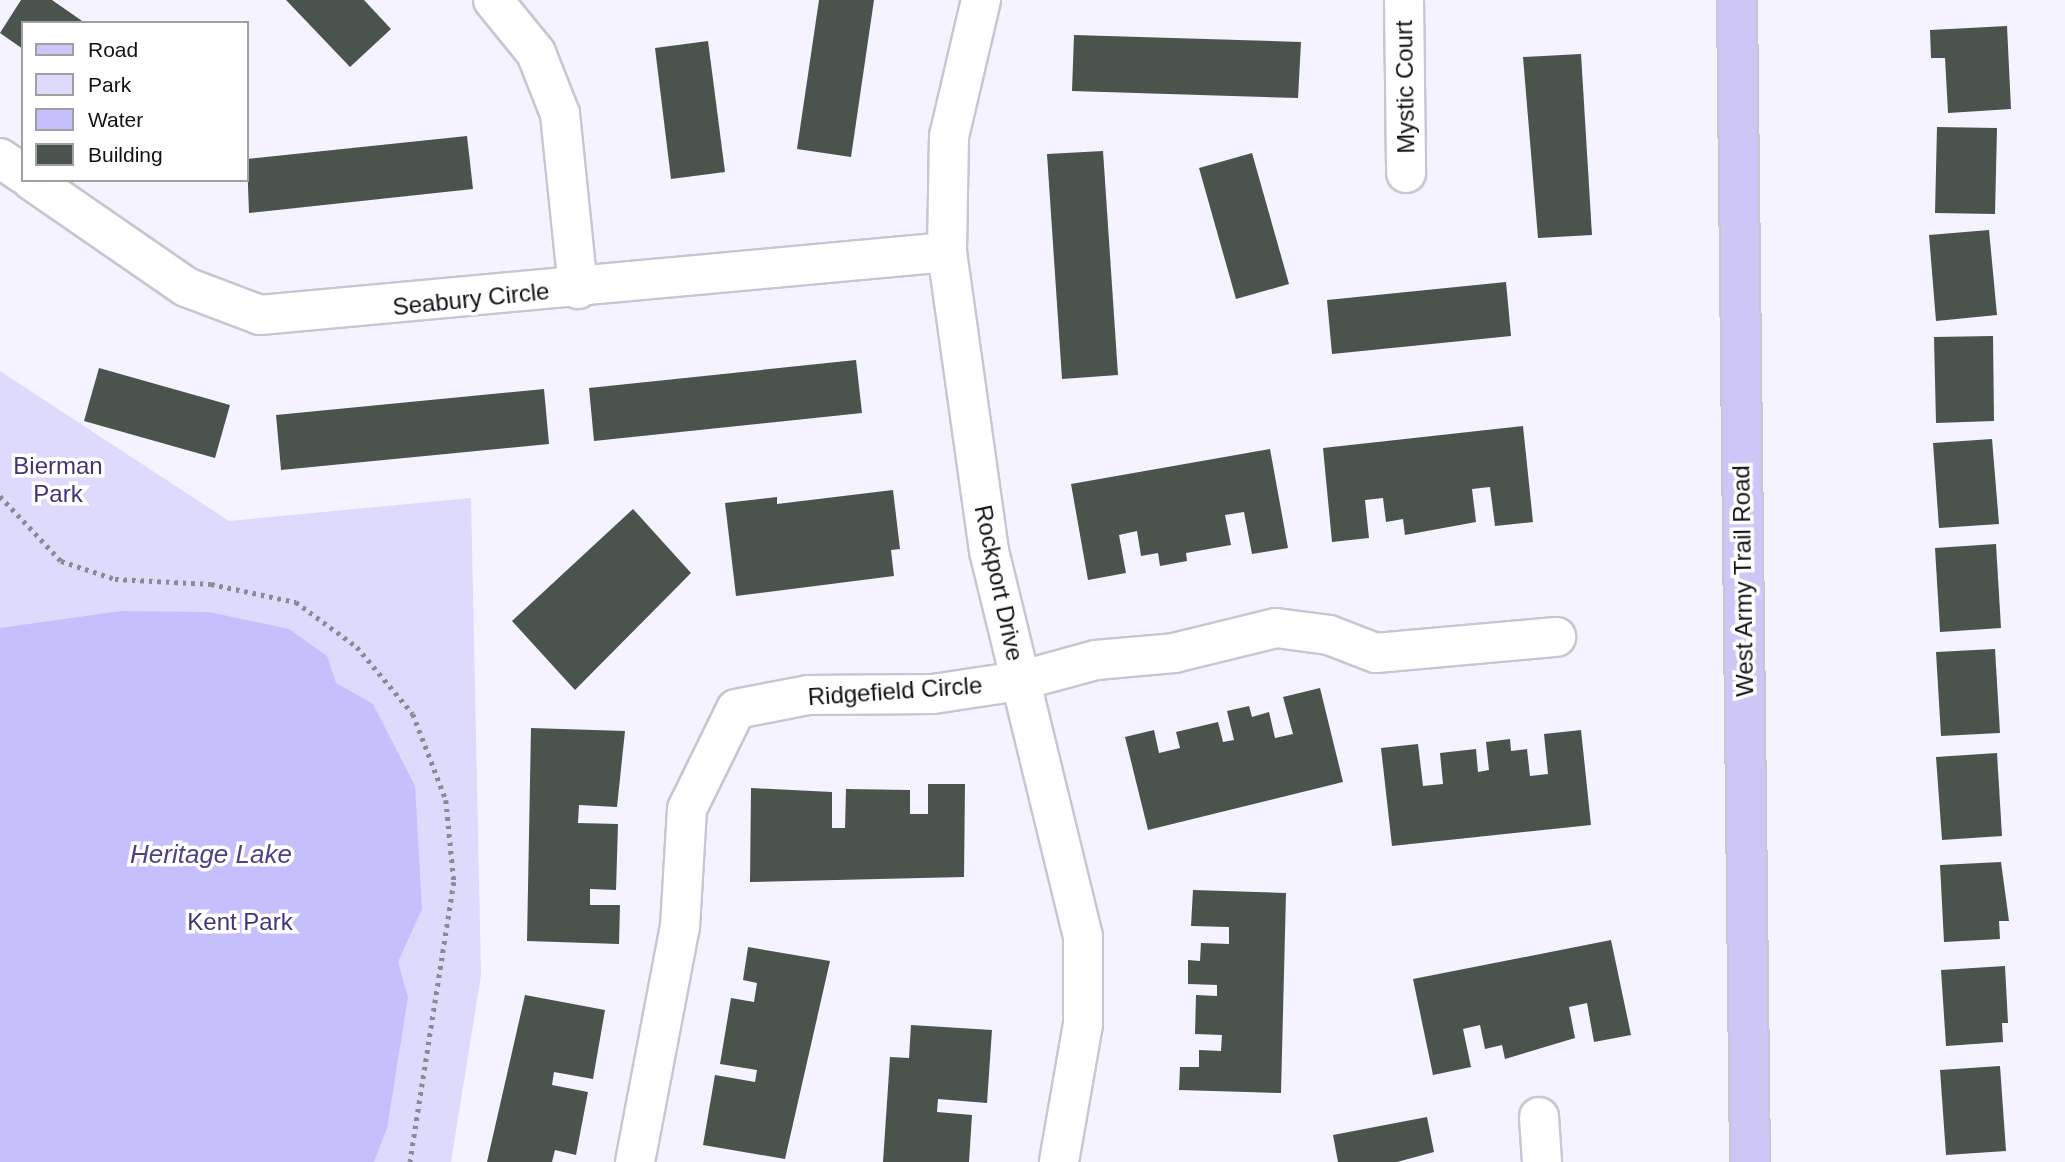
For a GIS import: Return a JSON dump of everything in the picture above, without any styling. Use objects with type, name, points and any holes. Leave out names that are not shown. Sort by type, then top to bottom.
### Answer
[{"type":"main road","name":"West Army Trail Road","points":[[1737,0],[1750,1162]]},
{"type":"street","points":[[493,0],[536,53],[560,114],[578,289]]},
{"type":"street","name":"Rockport Drive","points":[[981,0],[949,136],[947,252],[989,551],[1086,964],[1083,1024],[1059,1162]]},
{"type":"street","name":"Mystic Court","points":[[1404,0],[1406,173]]},
{"type":"street","points":[[0,158],[21,173]]},
{"type":"street","name":"Seabury Circle","points":[[34,182],[186,287],[260,315],[578,289],[947,252]]},
{"type":"street","name":"Ridgefield Circle","points":[[635,1162],[680,926],[687,809],[736,709],[808,695],[933,694],[1019,681],[1096,660],[1174,653],[1276,628],[1329,635],[1376,653],[1556,637]]},
{"type":"street","points":[[1539,1117],[1542,1162]]},
{"type":"path","points":[[0,496],[61,561],[115,579],[211,584],[296,601],[358,647],[412,714],[446,800],[454,883],[410,1162]]},
{"type":"green space","name":"Heritage Lake","points":[[0,371],[229,521],[471,498],[481,975],[451,1162],[0,1162]]},
{"type":"water","name":"Heritage Lake","points":[[121,611],[209,612],[289,629],[327,656],[336,683],[373,704],[415,786],[422,909],[398,962],[408,997],[387,1128],[374,1162],[0,1162],[0,628]]},
{"type":"building","points":[[21,0],[52,0],[82,21],[21,21],[21,48],[0,33]]},
{"type":"building","points":[[286,0],[364,0],[391,29],[350,67]]},
{"type":"building","points":[[819,0],[874,0],[851,157],[797,149]]},
{"type":"building","points":[[2007,26],[2011,109],[1948,113],[1945,58],[1931,58],[1930,30]]},
{"type":"building","points":[[1074,35],[1301,42],[1298,98],[1072,91]]},
{"type":"building","points":[[708,41],[725,172],[671,179],[655,48]]},
{"type":"building","points":[[1581,54],[1592,235],[1538,238],[1523,57]]},
{"type":"building","points":[[1937,127],[1997,128],[1995,214],[1935,213]]},
{"type":"building","points":[[467,136],[473,189],[249,213],[248,159]]},
{"type":"building","points":[[1103,151],[1118,375],[1062,379],[1047,154]]},
{"type":"building","points":[[1252,153],[1289,284],[1236,299],[1199,168]]},
{"type":"building","points":[[1989,230],[1997,315],[1936,321],[1929,235]]},
{"type":"building","points":[[1506,282],[1511,336],[1332,354],[1327,300]]},
{"type":"building","points":[[1993,336],[1994,421],[1936,423],[1934,337]]},
{"type":"building","points":[[856,360],[862,413],[594,441],[589,388]]},
{"type":"building","points":[[99,368],[230,405],[215,458],[84,421]]},
{"type":"building","points":[[544,389],[549,444],[281,470],[276,415]]},
{"type":"building","points":[[1523,426],[1533,522],[1495,526],[1490,487],[1472,489],[1476,522],[1405,535],[1403,519],[1386,522],[1383,498],[1365,500],[1369,538],[1332,542],[1323,448]]},
{"type":"building","points":[[1992,439],[1999,524],[1939,528],[1933,443]]},
{"type":"building","points":[[1270,449],[1288,548],[1252,554],[1244,512],[1225,515],[1231,545],[1186,553],[1187,561],[1160,566],[1158,553],[1141,556],[1137,531],[1119,535],[1126,573],[1088,580],[1071,484]]},
{"type":"building","points":[[893,490],[900,549],[891,550],[894,576],[736,596],[725,503],[777,497],[777,504]]},
{"type":"building","points":[[633,509],[691,573],[575,690],[512,621]]},
{"type":"building","points":[[1996,544],[2001,628],[1940,632],[1935,548]]},
{"type":"building","points":[[1995,649],[2000,733],[1941,736],[1936,652]]},
{"type":"building","points":[[1320,688],[1343,782],[1148,830],[1125,737],[1154,730],[1159,753],[1180,748],[1176,732],[1218,722],[1223,742],[1234,740],[1227,711],[1249,706],[1252,717],[1269,712],[1275,738],[1293,734],[1283,697]]},
{"type":"building","points":[[531,728],[625,731],[617,807],[579,805],[578,823],[618,824],[616,890],[590,889],[590,905],[620,905],[619,944],[527,941]]},
{"type":"building","points":[[1581,730],[1591,825],[1392,846],[1381,748],[1418,744],[1423,786],[1443,784],[1440,753],[1476,749],[1478,772],[1489,770],[1486,742],[1510,739],[1511,751],[1527,749],[1530,776],[1548,774],[1544,734]]},
{"type":"building","points":[[1997,753],[2002,836],[1942,840],[1936,757]]},
{"type":"building","points":[[928,784],[965,784],[964,877],[750,882],[751,788],[832,792],[832,828],[845,828],[846,789],[910,790],[910,814],[928,814]]},
{"type":"building","points":[[2001,862],[2009,921],[1999,921],[2000,939],[1944,942],[1940,865]]},
{"type":"building","points":[[1193,890],[1286,893],[1281,1093],[1179,1090],[1180,1067],[1199,1067],[1199,1050],[1221,1051],[1222,1035],[1195,1034],[1196,995],[1217,996],[1217,985],[1188,984],[1188,960],[1200,961],[1201,943],[1229,944],[1229,927],[1191,926]]},
{"type":"building","points":[[1611,940],[1631,1035],[1594,1042],[1587,1003],[1569,1007],[1575,1038],[1505,1059],[1502,1045],[1485,1049],[1480,1025],[1463,1029],[1471,1067],[1433,1075],[1413,979]]},
{"type":"building","points":[[748,947],[830,961],[785,1159],[703,1145],[715,1075],[755,1082],[757,1070],[720,1064],[731,998],[754,1002],[757,983],[743,980]]},
{"type":"building","points":[[2005,966],[2008,1023],[2002,1023],[2003,1042],[1946,1046],[1941,970]]},
{"type":"building","points":[[525,995],[605,1010],[593,1079],[554,1072],[552,1085],[588,1092],[576,1155],[555,1150],[552,1162],[487,1162]]},
{"type":"building","points":[[911,1025],[992,1030],[987,1103],[938,1099],[937,1112],[972,1115],[969,1162],[883,1162],[890,1057],[909,1058]]},
{"type":"building","points":[[2000,1066],[2006,1151],[1946,1155],[1940,1070]]},
{"type":"building","points":[[1427,1117],[1434,1152],[1397,1162],[1338,1162],[1333,1135]]},
{"type":"park label","name":"Bierman Park","points":[[58,480]]},
{"type":"park label","name":"Kent Park","points":[[240,922]]}]
